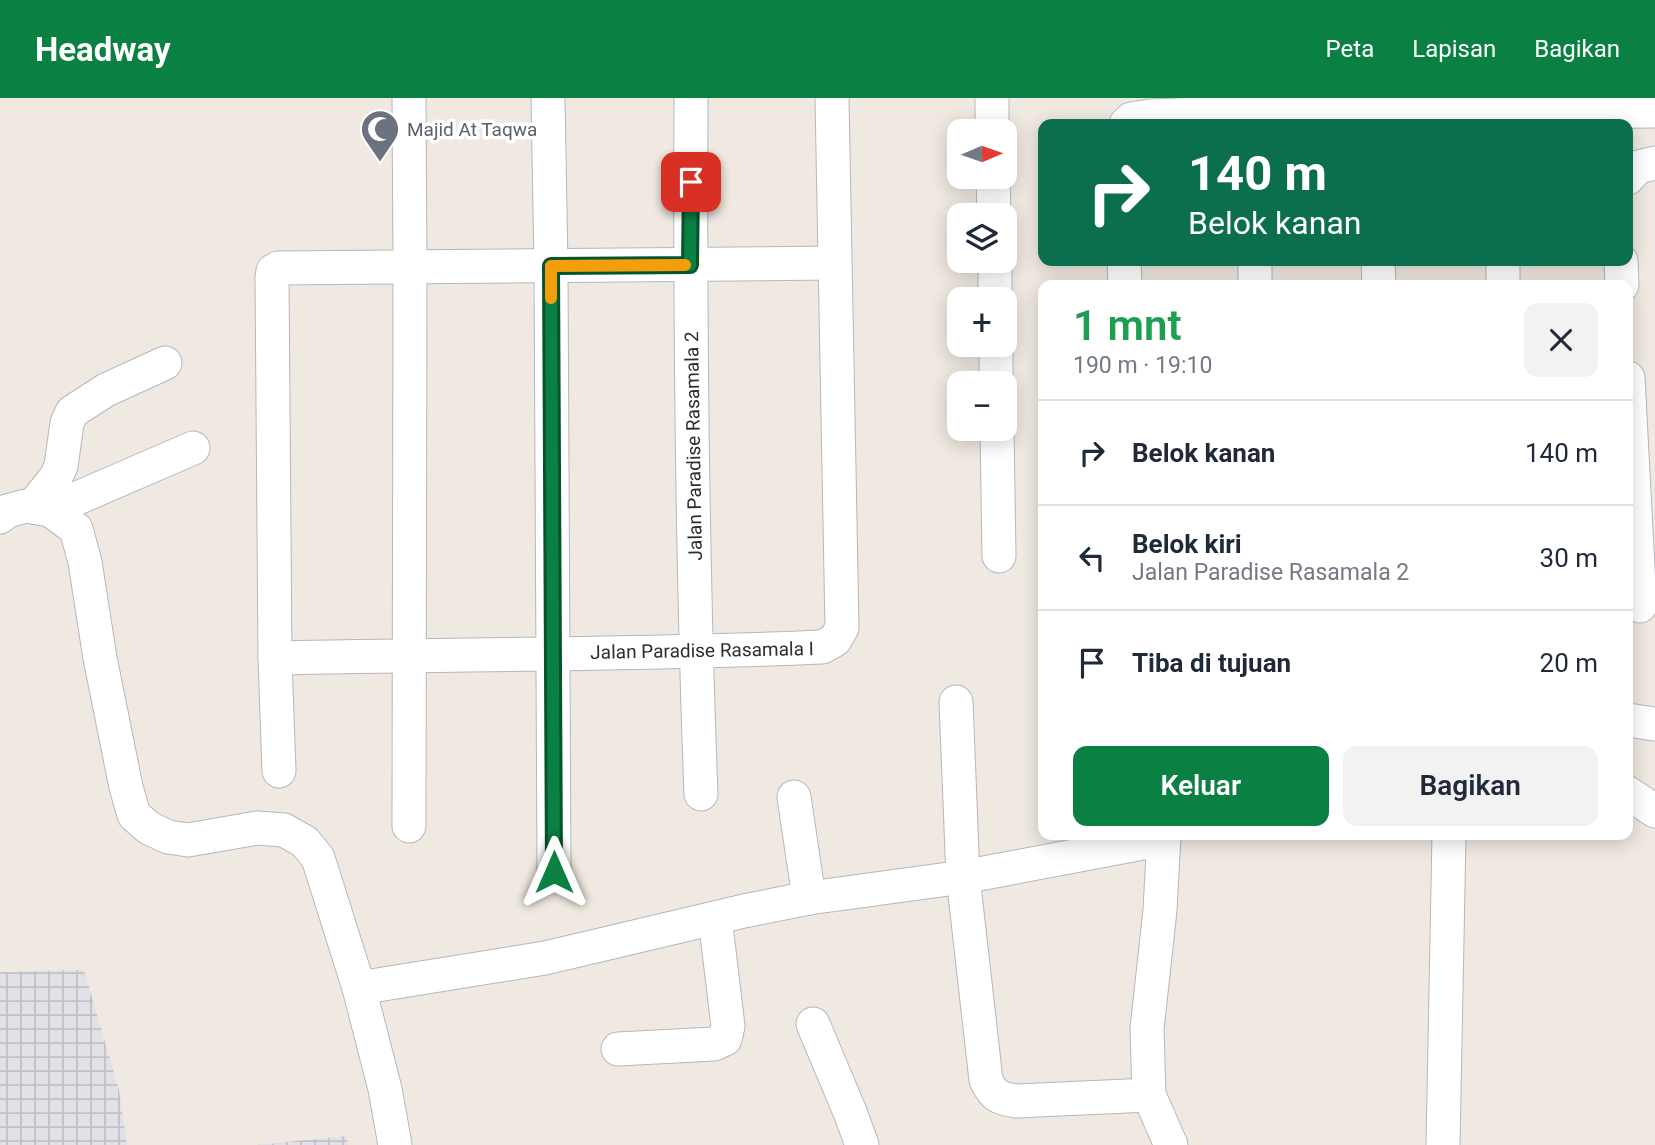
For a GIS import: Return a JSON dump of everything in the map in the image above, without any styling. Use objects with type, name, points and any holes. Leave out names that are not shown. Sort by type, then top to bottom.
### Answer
[{"type":"street","points":[[409,98],[409,827]]},
{"type":"street","points":[[548,98],[554,872]]},
{"type":"street","name":"Jalan Paradise Rasamala 2","points":[[691,98],[690,265],[701,794]]},
{"type":"street","name":"Jalan Paradise Rasamala I","points":[[275,658],[696,653],[822,647],[835,640],[842,628],[832,98]]},
{"type":"street","points":[[992,98],[992,119]]},
{"type":"street","points":[[1130,119],[1150,116],[1503,118],[1655,111]]},
{"type":"street","points":[[1633,172],[1638,167],[1655,163]]},
{"type":"street","points":[[279,771],[275,658],[273,271],[278,268],[834,263]]},
{"type":"street","points":[[41,509],[61,467],[67,423],[72,412],[106,390],[165,363]]},
{"type":"street","points":[[997,441],[999,556]]},
{"type":"street","points":[[41,509],[192,448]]},
{"type":"street","points":[[1633,473],[1640,606]]},
{"type":"street","points":[[0,517],[7,511],[26,506],[41,509],[76,529],[85,562],[100,658],[126,787],[135,815],[149,828],[168,837],[188,840],[257,828],[284,830],[305,842],[318,858],[359,988],[385,1089],[395,1145]]},
{"type":"street","points":[[956,702],[963,877],[986,1080],[991,1091],[1000,1098],[1016,1101],[1149,1095]]},
{"type":"street","points":[[1633,796],[1655,811]]},
{"type":"street","points":[[794,797],[809,898]]},
{"type":"street","points":[[359,988],[545,958],[809,898],[963,877],[1149,840]]},
{"type":"street","points":[[1164,840],[1160,911],[1147,1029],[1149,1095],[1171,1145]]},
{"type":"street","points":[[1443,1145],[1449,840]]},
{"type":"street","points":[[618,1049],[714,1044],[725,1039],[728,1026],[715,918]]},
{"type":"street","points":[[813,1024],[862,1145]]},
{"type":"shaded area","points":[[84,970],[119,1090],[127,1145],[0,1145],[0,972]]},
{"type":"shaded area","points":[[346,1136],[348,1145],[256,1145]]},
{"type":"slow traffic","points":[[551,298],[551,266],[685,265]]},
{"type":"place","name":"Majid At Taqwa","points":[[380,163]]},
{"type":"route","points":[[554,872],[551,266],[690,265],[691,182]]}]
